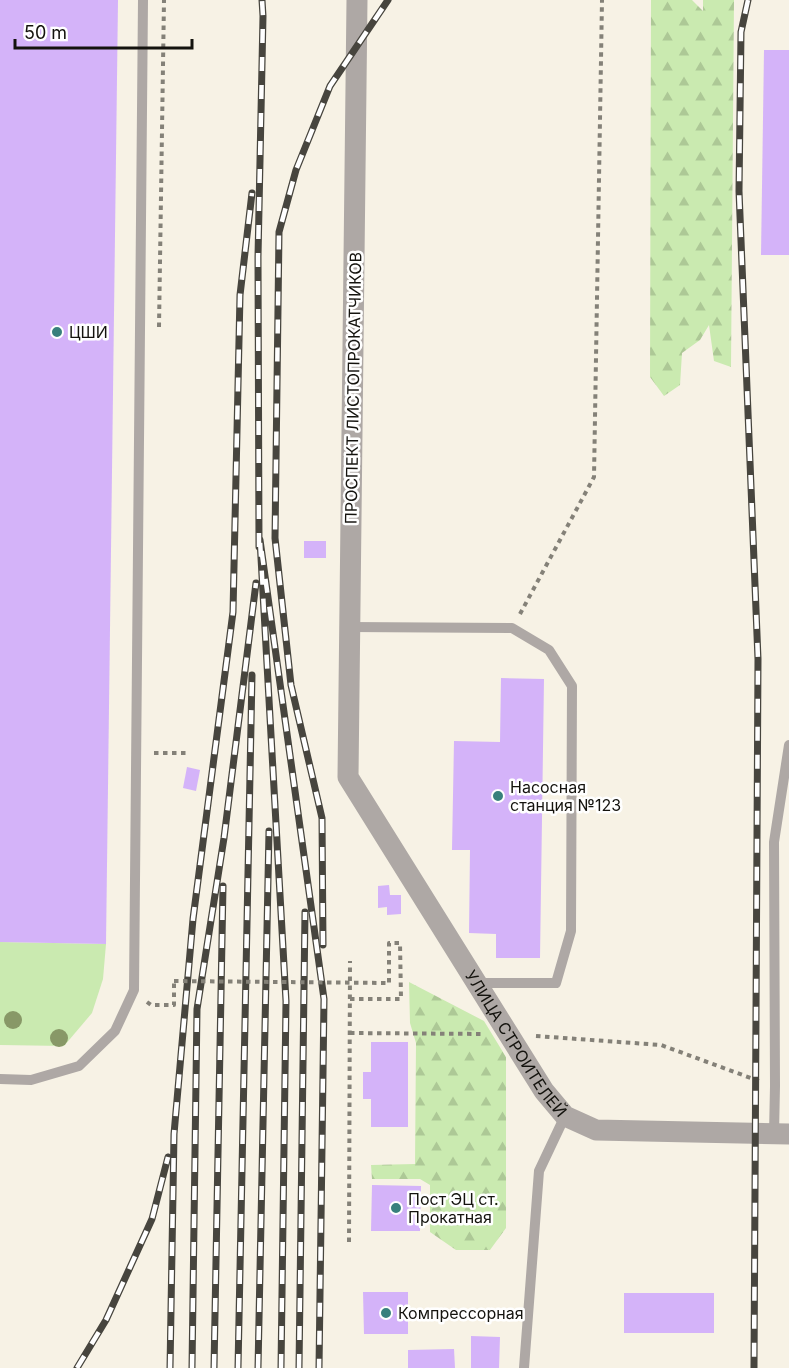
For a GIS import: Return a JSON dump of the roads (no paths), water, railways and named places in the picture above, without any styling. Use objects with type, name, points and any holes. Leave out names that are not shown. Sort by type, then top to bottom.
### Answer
[{"type":"street","name":"ПРОСПЕКТ ЛИСТОПРОКАТЧИКОВ","points":[[348,777],[357,0]]},
{"type":"street","name":"УЛИЦА СТРОИТЕЛЕЙ","points":[[348,777],[544,1091],[565,1116],[596,1131],[781,1134]]},
{"type":"lane","points":[[0,1079],[31,1080],[79,1066],[115,1031],[135,990],[143,0]]},
{"type":"lane","points":[[350,627],[512,628],[549,650],[572,686],[571,931],[556,983],[477,983]]},
{"type":"lane","points":[[781,1134],[776,1086],[774,842],[789,745]]},
{"type":"lane","points":[[524,1368],[539,1171],[565,1116]]},
{"type":"railway","points":[[259,547],[258,257],[262,0]]},
{"type":"railway","points":[[323,945],[322,818],[291,685],[275,538],[279,232],[296,170],[330,86],[388,0]]},
{"type":"railway","points":[[748,0],[741,32],[739,191],[758,659],[754,1368]]},
{"type":"railway","points":[[170,1368],[174,1134],[193,919],[233,612],[240,295],[252,193]]},
{"type":"railway","points":[[281,1368],[286,1001],[260,540],[324,999],[319,1368]]},
{"type":"railway","points":[[192,1368],[197,1009],[224,838],[256,583]]},
{"type":"railway","points":[[238,1368],[252,675]]},
{"type":"railway","points":[[258,1368],[269,831]]},
{"type":"railway","points":[[214,1368],[223,886]]},
{"type":"railway","points":[[299,1368],[305,912]]},
{"type":"railway","points":[[77,1368],[106,1320],[152,1219],[168,1157]]},
{"type":"place","name":"ЦШИ","points":[[57,332]]},
{"type":"place","name":"Насосная станция №123","points":[[498,796]]},
{"type":"place","name":"Пост ЭЦ ст. Прокатная","points":[[396,1208]]},
{"type":"place","name":"Компрессорная","points":[[386,1313]]}]
